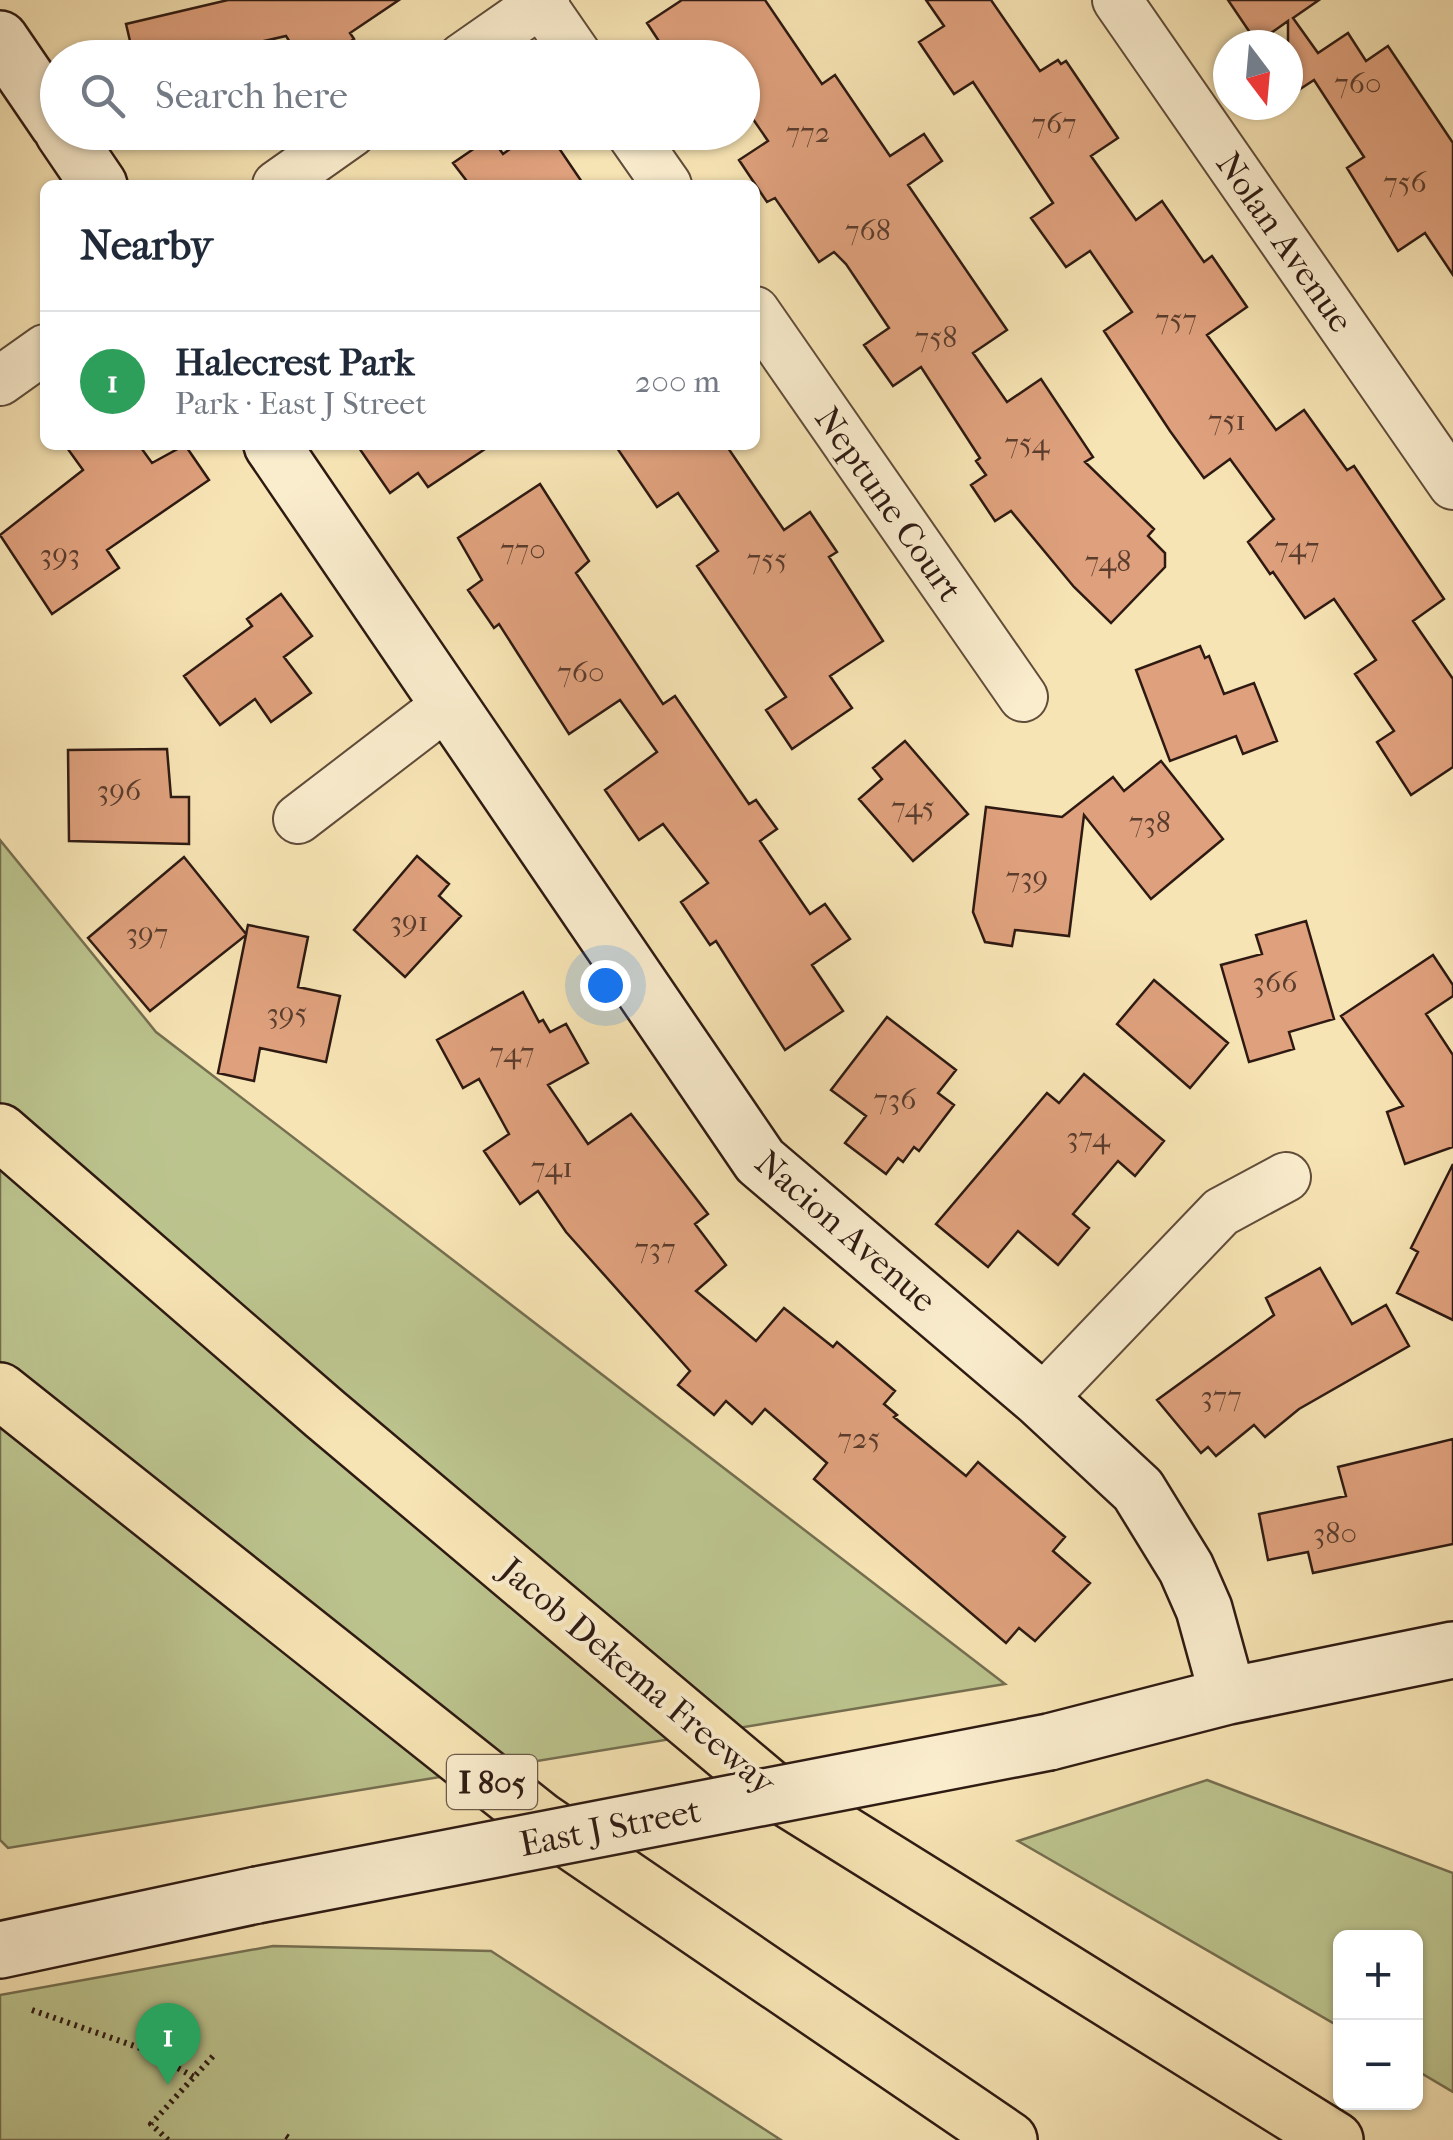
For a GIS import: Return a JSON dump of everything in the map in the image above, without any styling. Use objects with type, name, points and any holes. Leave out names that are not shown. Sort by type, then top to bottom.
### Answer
[{"type":"highway","name":"Jacob Dekema Freeway","points":[[0,1106],[18,1147],[325,1414],[767,1786],[1336,2140]]},
{"type":"highway","name":"I 805","points":[[0,1391],[540,1820],[1010,2140]]},
{"type":"street","name":"Nolan Avenue","points":[[1118,0],[1453,485]]},
{"type":"street","points":[[488,40],[543,2],[567,40]]},
{"type":"street","points":[[0,39],[40,98]]},
{"type":"street","points":[[75,150],[95,180]]},
{"type":"street","points":[[284,180],[327,150]]},
{"type":"street","points":[[643,150],[664,180]]},
{"type":"street","name":"Neptune Court","points":[[760,319],[1023,697]]},
{"type":"street","points":[[0,382],[40,353]]},
{"type":"street","name":"Nacion Avenue","points":[[275,450],[760,1161],[1041,1400],[1138,1490],[1164,1528],[1204,1609],[1228,1696]]},
{"type":"street","points":[[298,820],[448,704]]},
{"type":"street","points":[[1041,1400],[1221,1212],[1286,1177]]},
{"type":"street","name":"East J Street","points":[[0,1950],[257,1895],[1050,1742],[1228,1696],[1453,1650]]},
{"type":"path","points":[[32,2010],[144,2049],[194,2077]]},
{"type":"path","points":[[168,2140],[151,2124],[214,2055]]},
{"type":"green space","points":[[0,840],[156,1032],[1005,1684],[8,1848],[0,1840]]},
{"type":"green space","points":[[1207,1780],[1453,1873],[1453,2092],[1423,2074],[1423,1930],[1333,1930],[1333,2023],[1018,1841]]},
{"type":"green space","points":[[273,1946],[491,1951],[781,2140],[0,2140],[0,1995]]},
{"type":"building","points":[[228,0],[399,0],[350,33],[353,40],[289,40],[286,36],[269,40],[130,40],[126,24]]},
{"type":"building","points":[[682,0],[765,0],[822,84],[835,75],[890,156],[924,134],[942,161],[908,185],[1007,330],[973,353],[1007,402],[1041,379],[1093,457],[1085,462],[1154,529],[1148,536],[1165,553],[1165,567],[1111,623],[1074,587],[1011,511],[995,521],[971,485],[986,475],[976,461],[980,458],[921,367],[893,386],[864,345],[889,328],[846,264],[834,252],[819,262],[775,198],[767,202],[760,192],[760,180],[752,180],[739,160],[760,150],[768,141],[760,129],[760,40],[658,40],[647,23]]},
{"type":"building","points":[[926,0],[991,0],[1040,71],[1058,60],[1061,64],[1066,61],[1118,138],[1091,156],[1136,220],[1162,201],[1204,262],[1212,256],[1247,307],[1207,335],[1276,430],[1304,410],[1347,470],[1354,466],[1444,599],[1413,621],[1453,679],[1453,767],[1411,795],[1377,742],[1394,731],[1355,674],[1376,660],[1334,599],[1305,618],[1273,572],[1270,574],[1248,542],[1274,519],[1230,459],[1204,478],[1170,431],[1104,331],[1132,312],[1090,251],[1066,267],[1031,218],[1053,203],[973,82],[954,94],[919,42],[944,26]]},
{"type":"building","points":[[1228,0],[1319,0],[1293,18],[1302,30],[1288,30],[1288,21],[1275,30],[1248,30]]},
{"type":"building","points":[[1303,32],[1318,53],[1348,33],[1366,61],[1388,46],[1453,143],[1453,275],[1425,233],[1398,251],[1347,168],[1364,157],[1314,80],[1303,87]]},
{"type":"building","points":[[472,150],[500,150],[503,154],[509,150],[560,150],[581,180],[466,180],[453,163]]},
{"type":"building","points":[[69,450],[143,450],[152,463],[176,450],[188,450],[209,480],[107,550],[119,568],[52,614],[0,535],[83,470]]},
{"type":"building","points":[[360,450],[484,450],[428,487],[418,473],[390,493]]},
{"type":"building","points":[[618,450],[729,450],[784,530],[810,512],[837,552],[829,557],[883,641],[830,676],[852,708],[792,749],[766,710],[786,697],[697,566],[718,551],[678,493],[657,507]]},
{"type":"building","points":[[540,484],[589,561],[576,573],[663,704],[675,696],[749,804],[756,800],[777,829],[760,841],[810,914],[825,904],[850,939],[812,965],[843,1011],[785,1050],[716,941],[710,945],[681,902],[708,883],[663,824],[639,840],[605,790],[657,752],[620,700],[569,734],[499,624],[494,628],[468,590],[482,580],[458,538]]},
{"type":"building","points":[[281,594],[312,636],[284,657],[311,693],[271,722],[255,699],[220,725],[184,676],[252,626],[247,619]]},
{"type":"building","points":[[1200,646],[1205,658],[1209,656],[1224,694],[1254,683],[1277,741],[1243,754],[1236,736],[1170,761],[1136,670]]},
{"type":"building","points":[[905,741],[968,814],[913,861],[859,799],[882,779],[873,768]]},
{"type":"building","points":[[167,749],[171,797],[189,797],[189,844],[69,841],[68,750]]},
{"type":"building","points":[[1161,761],[1223,839],[1151,899],[1084,815],[1069,936],[1015,930],[1012,946],[985,942],[973,912],[986,807],[1062,817],[1113,777],[1124,791]]},
{"type":"building","points":[[417,856],[449,884],[439,896],[461,916],[405,977],[354,930]]},
{"type":"building","points":[[184,857],[246,934],[248,925],[308,937],[298,987],[340,996],[326,1062],[260,1048],[254,1081],[218,1073],[246,935],[150,1011],[88,938]]},
{"type":"building","points":[[1306,921],[1334,1019],[1289,1032],[1294,1049],[1249,1062],[1221,965],[1262,954],[1256,935]]},
{"type":"building","points":[[1433,955],[1453,985],[1453,996],[1426,1014],[1453,1055],[1453,1147],[1405,1164],[1387,1112],[1403,1106],[1341,1016]]},
{"type":"building","points":[[1154,980],[1228,1043],[1190,1088],[1117,1024]]},
{"type":"building","points":[[523,992],[539,1022],[543,1020],[550,1032],[566,1024],[588,1063],[548,1085],[588,1144],[631,1114],[708,1214],[695,1224],[726,1265],[696,1291],[756,1341],[784,1308],[833,1347],[837,1342],[895,1391],[884,1404],[897,1415],[894,1417],[966,1476],[978,1462],[1065,1537],[1053,1551],[1090,1583],[1035,1641],[1019,1628],[1006,1643],[814,1479],[827,1463],[765,1409],[752,1424],[726,1401],[714,1415],[678,1385],[690,1371],[566,1232],[538,1191],[520,1204],[484,1151],[509,1134],[479,1079],[463,1088],[437,1040]]},
{"type":"building","points":[[887,1017],[956,1070],[938,1093],[954,1105],[919,1151],[914,1147],[903,1162],[898,1158],[886,1174],[845,1143],[866,1116],[831,1090]]},
{"type":"building","points":[[1084,1074],[1164,1141],[1135,1176],[1118,1161],[1073,1214],[1089,1228],[1058,1265],[1018,1231],[988,1267],[936,1224],[1047,1093],[1059,1103]]},
{"type":"building","points":[[1453,1164],[1453,1320],[1397,1293],[1418,1252],[1411,1248]]},
{"type":"building","points":[[1320,1268],[1352,1324],[1386,1305],[1409,1346],[1299,1409],[1265,1437],[1254,1425],[1216,1456],[1208,1447],[1201,1453],[1157,1400],[1274,1315],[1266,1298]]},
{"type":"building","points":[[1453,1439],[1453,1544],[1313,1573],[1308,1552],[1268,1560],[1259,1514],[1346,1496],[1338,1467]]},
{"type":"place","name":"Halecrest Park","points":[[168,2085]]}]
